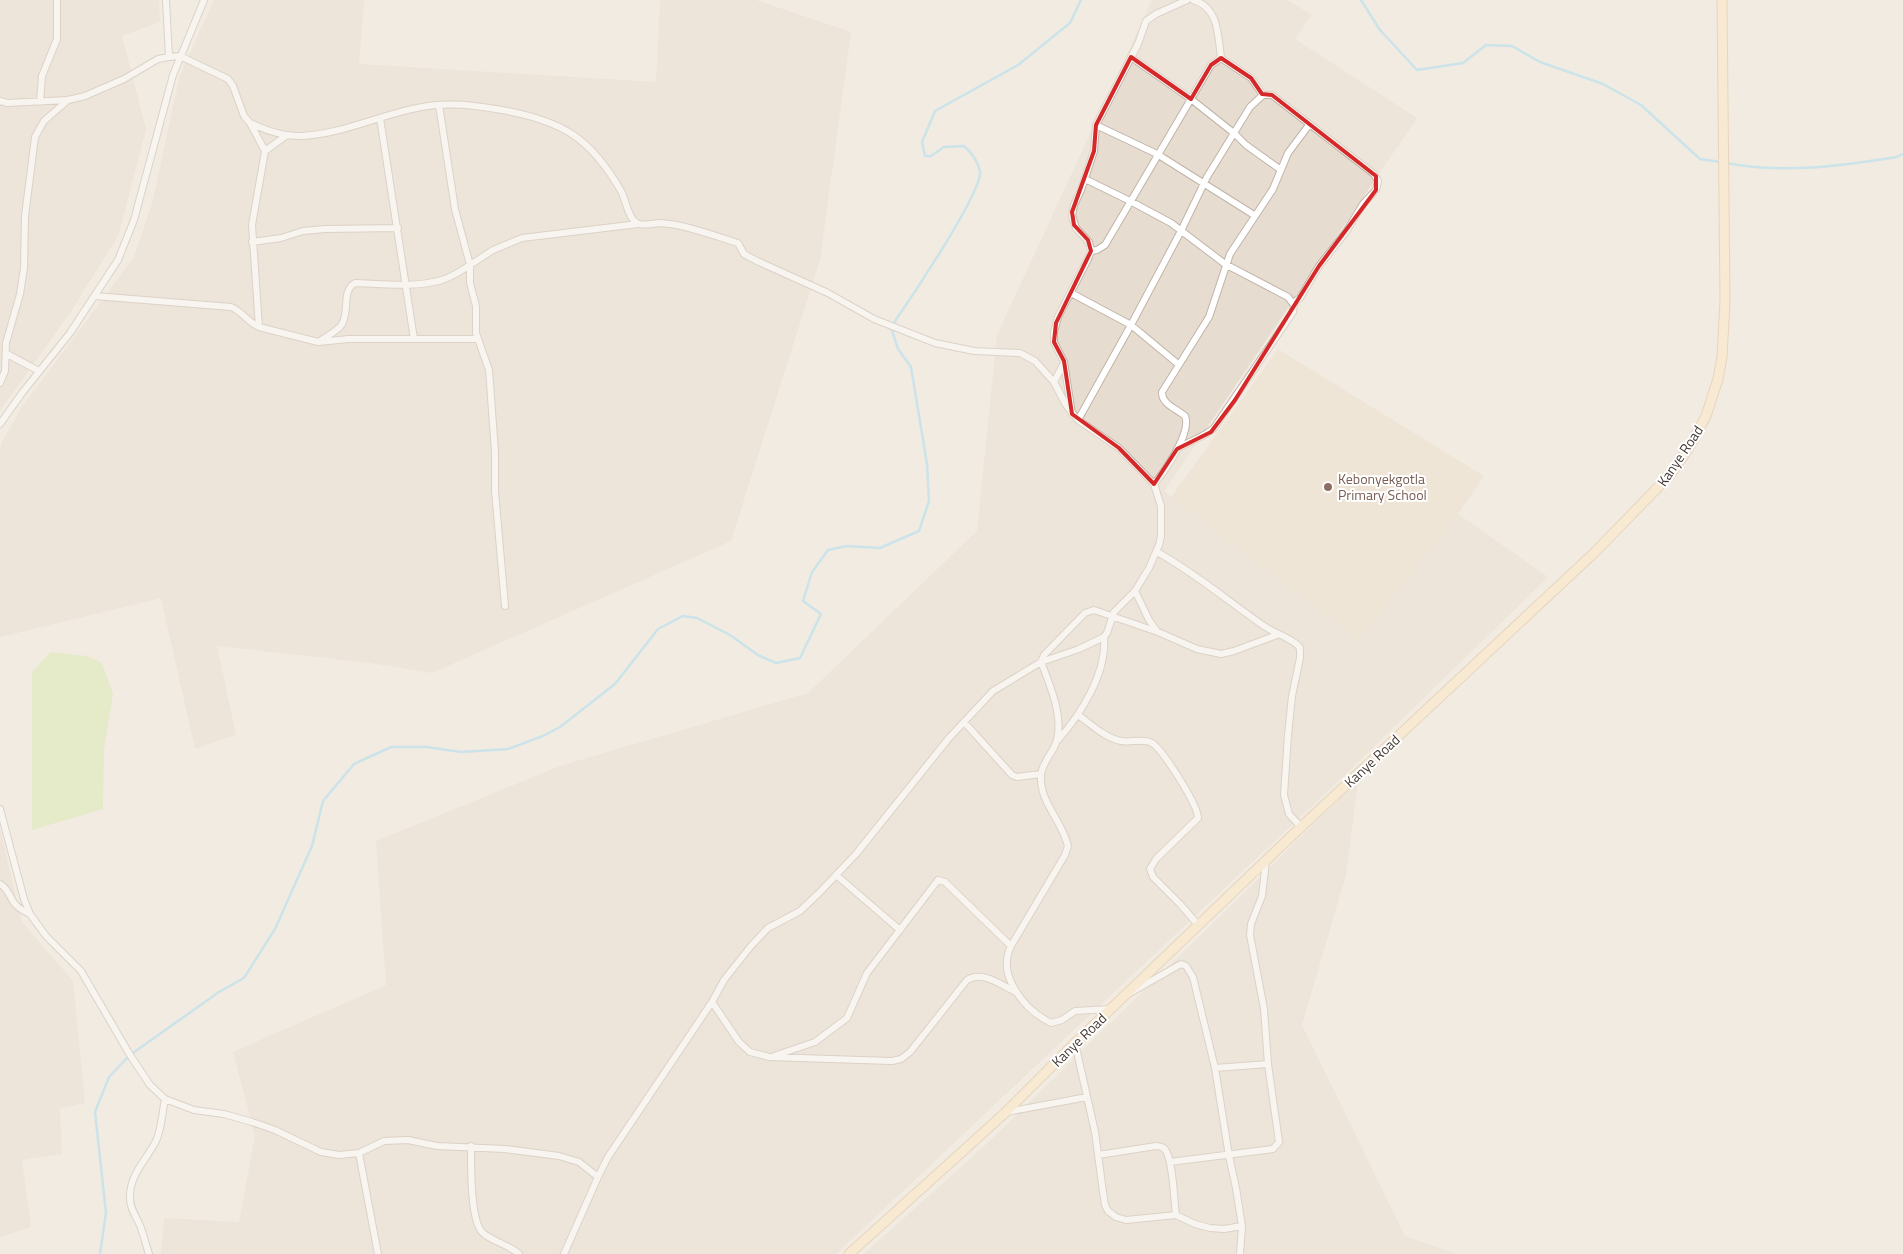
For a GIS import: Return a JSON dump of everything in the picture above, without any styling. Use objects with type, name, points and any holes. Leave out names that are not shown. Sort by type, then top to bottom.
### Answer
[{"type":"main road","name":"Kanye Road","points":[[849,1254],[1006,1112],[1075,1043],[1266,861],[1594,553],[1670,475],[1688,449],[1709,408],[1718,380],[1722,357],[1724,301],[1724,126],[1722,0]]},
{"type":"street","points":[[40,102],[42,76],[57,40],[57,0]]},
{"type":"street","points":[[166,0],[169,57]]},
{"type":"street","points":[[1,421],[70,333],[118,260],[134,220],[173,75],[204,0]]},
{"type":"street","points":[[1072,414],[1064,363],[1054,337],[1058,317],[1091,251],[1088,240],[1076,228],[1072,219],[1074,205],[1094,150],[1096,125],[1138,44],[1146,21],[1156,14],[1188,0]]},
{"type":"street","points":[[1193,0],[1204,4],[1212,14],[1218,31],[1221,58]]},
{"type":"street","points":[[0,102],[68,100],[105,88],[158,59],[169,57],[180,56],[228,79],[233,86],[244,116],[250,122],[265,150],[253,209],[252,242],[259,327]]},
{"type":"street","points":[[1131,58],[1191,99],[1246,145],[1280,170]]},
{"type":"street","points":[[1221,58],[1252,78],[1263,95]]},
{"type":"street","points":[[1091,251],[1105,245],[1211,64],[1221,58]]},
{"type":"street","points":[[1078,420],[1181,231],[1204,183],[1250,108],[1263,95],[1272,95],[1374,174],[1378,184],[1376,190],[1363,204],[1346,232],[1319,266],[1299,300],[1293,303]]},
{"type":"street","points":[[0,384],[5,371],[8,334],[20,294],[24,268],[26,216],[35,136],[44,120],[68,100]]},
{"type":"street","points":[[250,122],[264,129],[287,135],[301,136],[318,134],[438,104],[476,106],[526,114],[549,121],[568,130],[579,138],[600,160],[622,192],[633,220],[638,224]]},
{"type":"street","points":[[438,104],[454,209],[470,266],[470,283],[476,306],[477,339],[489,370],[495,452],[495,492],[505,606]]},
{"type":"street","points":[[380,118],[414,339]]},
{"type":"street","points":[[1096,125],[1157,154],[1254,215]]},
{"type":"street","points":[[1154,484],[1177,449],[1187,426],[1186,417],[1165,402],[1162,395],[1178,364],[1209,317],[1225,264],[1237,241],[1273,189],[1288,153],[1309,125]]},
{"type":"street","points":[[265,150],[287,135]]},
{"type":"street","points":[[1085,179],[1130,201],[1181,231],[1225,264],[1288,297],[1295,307],[1214,428],[1205,436],[1177,449]]},
{"type":"street","points":[[318,342],[342,324],[348,291],[350,286],[355,283],[405,284],[441,280],[470,266],[493,250],[522,238],[638,224],[661,223],[678,226],[738,243],[744,254],[769,268],[828,293],[874,319],[923,339],[956,348],[1020,353],[1035,361],[1054,382],[1072,414],[1119,448],[1154,484],[1159,495],[1161,536],[1157,552],[1135,591],[1118,606],[1112,617],[1107,634],[1079,649],[1041,662],[993,691],[926,766],[856,854],[808,904],[768,928],[751,946],[724,980],[712,1002],[634,1117],[598,1177],[564,1254]]},
{"type":"street","points":[[252,242],[281,238],[296,232],[325,228],[398,228]]},
{"type":"street","points":[[1070,294],[1131,325],[1178,364]]},
{"type":"street","points":[[95,296],[236,308],[252,324],[259,327],[318,342],[348,339],[477,339]]},
{"type":"street","points":[[7,354],[39,371]]},
{"type":"street","points":[[1054,382],[1064,363]]},
{"type":"street","points":[[1044,370],[1060,369]]},
{"type":"street","points":[[1157,552],[1190,572],[1277,635],[1296,643],[1300,650],[1288,734],[1284,795],[1289,814],[1301,828]]},
{"type":"street","points":[[1135,591],[1149,620],[1158,632]]},
{"type":"street","points":[[1057,741],[1058,729],[1054,699],[1041,662],[1046,650],[1085,614],[1094,610],[1158,632],[1197,649],[1221,654],[1277,635]]},
{"type":"street","points":[[1104,637],[1104,655],[1098,674],[1078,715],[1057,741],[1041,774],[1043,795],[1067,842],[1067,850],[1006,955],[1006,961],[1008,973],[1016,992],[1023,1002],[1044,1020],[1056,1023],[1075,1011],[1112,1008]]},
{"type":"street","points":[[1078,715],[1114,739],[1124,742],[1146,741],[1154,744],[1196,808],[1198,818],[1156,859],[1150,869],[1153,878],[1180,904],[1199,926]]},
{"type":"street","points":[[964,722],[1012,775],[1017,777],[1041,774]]},
{"type":"street","points":[[0,809],[13,861],[30,914],[46,936],[81,971],[135,1063],[150,1085],[165,1099],[194,1110],[224,1114],[252,1122],[275,1130],[321,1152],[339,1155],[359,1153],[374,1145],[394,1140],[408,1140],[438,1146],[471,1146],[559,1156],[579,1162],[598,1177]]},
{"type":"street","points":[[1170,1162],[1273,1149],[1279,1142],[1268,1064],[1264,1010],[1250,935],[1251,924],[1262,896],[1266,861]]},
{"type":"street","points":[[836,874],[900,930]]},
{"type":"street","points":[[769,1057],[815,1042],[847,1018],[867,973],[878,956],[935,883],[941,880],[1011,946]]},
{"type":"street","points":[[0,884],[8,890],[15,904],[30,914]]},
{"type":"street","points":[[1128,994],[1176,965],[1186,966],[1193,977],[1216,1068],[1242,1226],[1240,1254]]},
{"type":"street","points":[[712,1002],[739,1042],[750,1052],[769,1057],[881,1061],[901,1059],[910,1052],[967,980],[972,977],[980,976],[986,978],[1016,992]]},
{"type":"street","points":[[1075,1043],[1098,1155],[1105,1205],[1112,1214],[1126,1220],[1176,1215],[1195,1224],[1210,1228],[1224,1229],[1242,1226]]},
{"type":"street","points":[[1216,1068],[1268,1064]]},
{"type":"street","points":[[1006,1112],[1087,1097]]},
{"type":"street","points":[[150,1254],[141,1226],[132,1211],[129,1197],[131,1184],[136,1173],[160,1131],[165,1099]]},
{"type":"street","points":[[471,1146],[474,1204],[478,1226],[487,1236],[505,1244],[519,1254]]},
{"type":"street","points":[[1098,1155],[1161,1146],[1165,1149],[1170,1162],[1176,1215]]},
{"type":"street","points":[[359,1153],[378,1254]]},
{"type":"highlighted area","points":[[1131,57],[1191,99],[1211,65],[1221,58],[1251,78],[1262,94],[1272,95],[1376,176],[1376,190],[1319,266],[1235,400],[1211,432],[1177,449],[1154,484],[1119,448],[1072,414],[1064,361],[1054,342],[1056,323],[1091,251],[1088,240],[1074,225],[1072,212],[1094,151],[1096,125]]},
{"type":"shaded area","points":[[0,0],[159,0],[160,22],[122,36],[146,129],[119,234],[72,310],[0,411]]},
{"type":"shaded area","points":[[214,0],[364,0],[359,64],[656,82],[660,0],[756,0],[851,32],[820,260],[731,541],[432,673],[370,663],[217,646],[236,735],[195,749],[161,598],[0,637],[0,450],[2,442],[22,407],[134,257],[152,204],[180,75]]},
{"type":"shaded area","points":[[1152,0],[1287,0],[1312,15],[1295,39],[1417,118],[1164,491],[1359,641],[1458,514],[1548,577],[1348,772],[836,1254],[161,1254],[164,1218],[239,1222],[255,1136],[233,1052],[386,985],[376,841],[560,766],[808,693],[977,531],[997,335]]},
{"type":"shaded area","name":"Kebonyekgotla Primary School","points":[[1278,349],[1484,476],[1456,517],[1359,641],[1171,497]]},
{"type":"shaded area","points":[[1358,781],[1346,875],[1302,1025],[1405,1236],[1457,1254],[864,1254],[991,1140]]},
{"type":"shaded area","points":[[0,829],[22,922],[73,981],[85,1103],[60,1108],[62,1154],[22,1160],[31,1227],[0,1237]]},
{"type":"green space","points":[[51,652],[87,656],[102,663],[113,694],[104,750],[103,809],[32,830],[32,672]]},
{"type":"waterway","points":[[100,1254],[106,1213],[95,1112],[109,1077],[130,1055],[219,992],[244,978],[275,929],[312,846],[323,801],[354,764],[391,747],[427,747],[461,752],[508,749],[543,736],[560,727],[615,684],[658,629],[683,616],[697,618],[730,635],[758,655],[776,663],[800,658],[821,614],[803,601],[812,572],[828,550],[847,546],[880,548],[919,531],[929,501],[927,464],[911,367],[898,349],[891,327],[957,224],[977,184],[980,172],[978,164],[970,151],[964,146],[944,147],[931,156],[925,156],[922,142],[935,111],[1018,65],[1070,23],[1081,0]]},
{"type":"waterway","points":[[1361,0],[1380,30],[1417,70],[1463,63],[1486,45],[1512,46],[1540,62],[1603,84],[1641,105],[1700,159],[1721,162]]},
{"type":"waterway","points":[[1726,163],[1769,168],[1812,168],[1897,157],[1903,154]]},
{"type":"place","name":"Kebonyekgotla Primary School","points":[[1328,487]]}]
